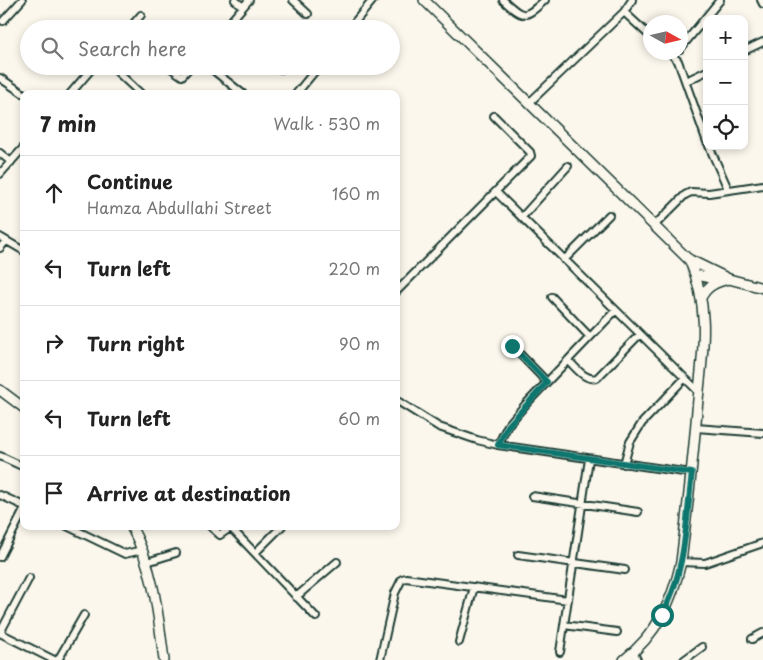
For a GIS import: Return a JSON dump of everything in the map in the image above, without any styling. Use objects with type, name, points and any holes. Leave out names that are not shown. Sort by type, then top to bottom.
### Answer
[{"type":"main road","points":[[424,0],[688,259],[729,279],[763,288]]},
{"type":"main road","points":[[624,660],[635,656],[656,627],[674,591],[681,562],[692,473],[703,353],[702,296],[688,259]]},
{"type":"main road","points":[[695,274],[706,269]]},
{"type":"main road","points":[[695,274],[719,281]]},
{"type":"main road","points":[[702,296],[705,290],[719,281],[729,279]]},
{"type":"main road","points":[[0,390],[20,404]]},
{"type":"main road","points":[[133,530],[147,562],[158,612],[164,660]]},
{"type":"street","points":[[3,21],[22,0]]},
{"type":"street","points":[[235,0],[243,7]]},
{"type":"street","points":[[232,20],[249,0]]},
{"type":"street","points":[[293,0],[308,14]]},
{"type":"street","points":[[356,20],[373,0]]},
{"type":"street","points":[[503,0],[518,14],[525,15],[530,14],[545,0]]},
{"type":"street","points":[[530,102],[624,12],[632,0]]},
{"type":"street","points":[[688,39],[720,0]]},
{"type":"street","points":[[762,0],[763,4]]},
{"type":"street","points":[[624,12],[643,30]]},
{"type":"street","points":[[137,20],[141,15]]},
{"type":"street","points":[[748,50],[763,42]]},
{"type":"street","points":[[677,60],[703,130]]},
{"type":"street","points":[[686,80],[703,73]]},
{"type":"street","points":[[73,90],[86,75]]},
{"type":"street","points":[[121,75],[137,90]]},
{"type":"street","points":[[219,75],[238,90]]},
{"type":"street","points":[[299,90],[312,75]]},
{"type":"street","points":[[0,78],[20,91]]},
{"type":"street","points":[[400,288],[531,156],[494,116]]},
{"type":"street","points":[[711,150],[728,189]]},
{"type":"street","points":[[0,174],[20,152]]},
{"type":"street","points":[[0,153],[11,162]]},
{"type":"street","points":[[522,217],[568,166]]},
{"type":"street","points":[[655,225],[685,195],[691,192],[710,192],[763,185]]},
{"type":"street","points":[[496,192],[699,392]]},
{"type":"street","points":[[564,260],[609,215]]},
{"type":"street","points":[[0,248],[3,239],[20,249]]},
{"type":"street","points":[[552,297],[590,337]]},
{"type":"street","points":[[498,445],[508,426],[615,311]]},
{"type":"street","points":[[568,360],[587,378],[597,378],[640,334]]},
{"type":"street","points":[[512,346],[547,382]]},
{"type":"street","points":[[624,464],[630,442],[642,423],[685,378]]},
{"type":"street","points":[[400,402],[439,426],[477,440],[498,445],[692,473]]},
{"type":"street","points":[[696,428],[763,433]]},
{"type":"street","points":[[0,456],[20,465]]},
{"type":"street","points":[[560,652],[590,459]]},
{"type":"street","points":[[0,495],[20,504]]},
{"type":"street","points":[[532,496],[638,512]]},
{"type":"street","points":[[0,557],[20,518]]},
{"type":"street","points":[[75,530],[125,554],[142,550]]},
{"type":"street","points":[[214,530],[220,535],[228,530]]},
{"type":"street","points":[[235,530],[316,617]]},
{"type":"street","points":[[255,554],[278,530]]},
{"type":"street","points":[[681,562],[705,563],[763,543]]},
{"type":"street","points":[[147,562],[176,553]]},
{"type":"street","points":[[518,555],[625,570]]},
{"type":"street","points":[[296,597],[336,562]]},
{"type":"street","points":[[29,578],[0,633],[54,660]]},
{"type":"street","points":[[380,660],[395,593],[402,579],[474,586],[568,600]]},
{"type":"street","points":[[459,642],[474,586]]},
{"type":"street","points":[[58,660],[84,615]]},
{"type":"street","points":[[564,625],[617,632]]},
{"type":"street","points":[[752,639],[763,632]]},
{"type":"street","points":[[684,660],[702,647]]},
{"type":"route","points":[[512,346],[547,382],[508,426],[498,445],[692,473],[681,562],[674,591],[662,615]]}]
